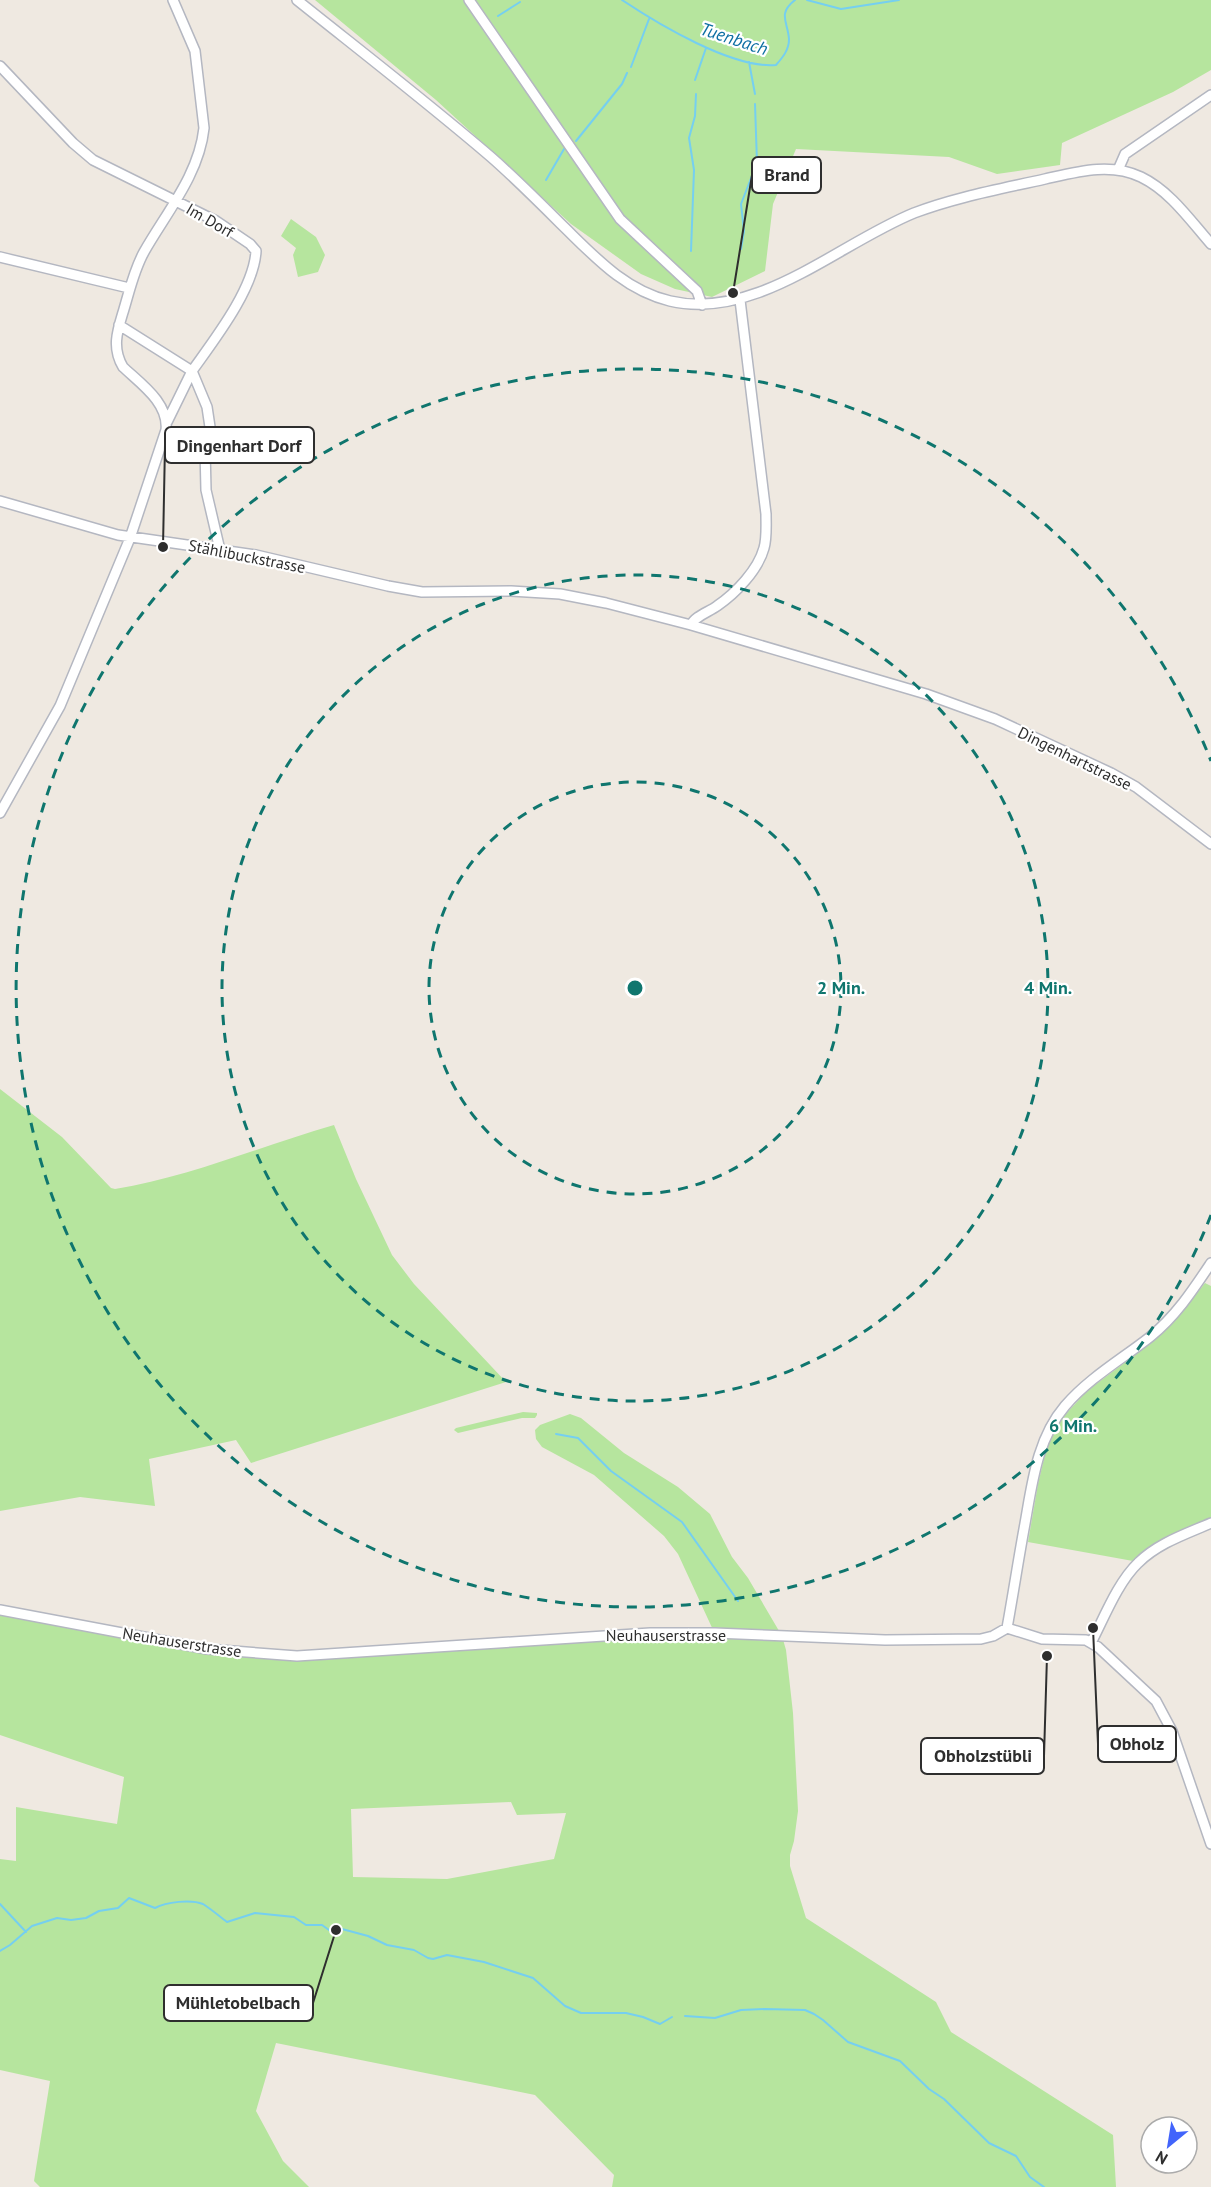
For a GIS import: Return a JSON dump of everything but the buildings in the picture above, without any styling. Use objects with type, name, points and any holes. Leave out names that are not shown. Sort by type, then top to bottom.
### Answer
[{"type":"street","points":[[0,66],[93,160],[177,201],[200,150],[204,128],[195,51],[173,0]]},
{"type":"street","points":[[297,0],[489,155],[619,279],[659,298],[673,302],[702,304],[740,300],[785,280],[895,222],[938,205],[1085,170],[1118,170],[1140,176],[1158,188],[1179,207],[1211,243]]},
{"type":"street","points":[[469,0],[620,219],[697,291],[702,304]]},
{"type":"street","points":[[1118,170],[1125,154],[1211,95]]},
{"type":"street","name":"Im Dorf","points":[[166,422],[160,404],[123,367],[116,345],[119,325],[134,272],[144,252],[177,201],[216,221],[250,244],[256,251],[253,270],[241,294],[220,331],[192,371]]},
{"type":"street","points":[[0,257],[129,288]]},
{"type":"street","points":[[691,626],[693,621],[736,590],[748,576],[765,547],[766,514],[740,300]]},
{"type":"street","points":[[119,325],[192,371],[207,407],[210,428],[205,449],[206,490],[219,550]]},
{"type":"street","points":[[0,813],[60,706],[130,538],[166,422],[192,371]]},
{"type":"street","name":"Stählibuckstrasse","points":[[0,501],[130,538],[256,555],[370,583],[411,590],[539,591],[580,596],[691,626]]},
{"type":"street","name":"Dingenhartstrasse","points":[[691,626],[926,694],[994,719],[1111,773],[1136,787],[1211,844]]},
{"type":"street","points":[[1211,1263],[1177,1312],[1152,1336],[1076,1395],[1065,1406],[1047,1434],[1034,1471],[1007,1628],[1041,1639],[1091,1642],[1156,1701],[1172,1731],[1211,1844]]},
{"type":"street","points":[[1091,1642],[1125,1580],[1139,1562],[1163,1545],[1211,1524]]},
{"type":"street","name":"Neuhauserstrasse","points":[[0,1610],[207,1648],[297,1656],[650,1633],[715,1633],[885,1640],[981,1639],[993,1636],[1007,1628]]},
{"type":"green space","points":[[315,0],[1211,0],[1211,70],[1173,92],[1062,143],[1060,165],[997,174],[949,157],[796,149],[773,204],[765,271],[712,297],[675,289],[641,274],[571,224],[436,100]]},
{"type":"green space","points":[[291,219],[316,237],[325,255],[318,272],[298,277],[293,255],[296,248],[281,236]]},
{"type":"green space","points":[[267,435],[271,440],[273,451],[270,457],[229,464],[221,458],[218,446],[223,441]]},
{"type":"green space","points":[[0,1089],[62,1137],[111,1188],[115,1189],[171,1177],[334,1125],[356,1179],[392,1255],[414,1284],[506,1382],[251,1463],[236,1440],[149,1459],[155,1506],[80,1497],[0,1511]]},
{"type":"green space","points":[[1205,1283],[1211,1286],[1211,1519],[1162,1540],[1133,1561],[1028,1542],[1047,1446],[1061,1419],[1088,1390],[1143,1349],[1182,1312]]},
{"type":"green space","points":[[523,1412],[537,1413],[537,1415],[535,1418],[522,1418],[458,1433],[454,1430],[456,1428]]},
{"type":"green space","points":[[570,1414],[581,1418],[624,1453],[678,1487],[710,1514],[732,1557],[748,1578],[782,1636],[786,1650],[793,1713],[798,1811],[790,1866],[806,1918],[936,2002],[951,2032],[1113,2135],[1116,2187],[612,2187],[614,2175],[535,2095],[276,2043],[256,2111],[283,2161],[309,2187],[40,2187],[34,2181],[50,2081],[0,2070],[0,1859],[16,1861],[16,1807],[117,1824],[124,1777],[0,1735],[0,1610],[207,1649],[297,1656],[714,1632],[678,1554],[664,1536],[594,1475],[542,1447],[536,1439],[535,1430],[540,1425]],"holes":[[[511,1802],[517,1815],[566,1813],[554,1859],[447,1879],[353,1877],[351,1809]]]},
{"type":"waterway","name":"Tuenbach","points":[[622,0],[655,21],[718,53],[739,60],[776,65],[788,47],[785,14],[795,0]]},
{"type":"waterway","name":"Tuenbach","points":[[807,0],[841,9],[899,0]]},
{"type":"waterway","points":[[498,16],[520,2]]},
{"type":"waterway","points":[[631,67],[649,19]]},
{"type":"waterway","points":[[695,80],[706,48]]},
{"type":"waterway","points":[[749,62],[755,94]]},
{"type":"waterway","points":[[576,141],[622,84],[627,73]]},
{"type":"waterway","points":[[691,251],[694,170],[689,138],[695,116],[696,94]]},
{"type":"waterway","points":[[741,249],[744,231],[741,204],[757,163],[755,104]]},
{"type":"waterway","points":[[546,180],[564,149]]},
{"type":"waterway","points":[[556,1434],[578,1438],[611,1471],[682,1522],[738,1601]]},
{"type":"waterway","points":[[0,1951],[32,1926],[57,1918],[71,1920],[86,1918],[99,1911],[118,1908],[129,1898],[155,1908],[185,1901],[203,1904],[227,1922],[255,1913],[294,1917],[306,1925],[322,1925],[329,1930],[342,1929],[368,1936],[387,1945],[414,1950],[428,1958],[447,1955],[484,1962],[533,1978],[565,2006],[581,2013],[626,2013],[660,2024],[672,2017]]},
{"type":"waterway","points":[[0,1904],[26,1932]]},
{"type":"waterway","points":[[685,2016],[715,2018],[741,2010],[765,2009],[805,2010],[814,2014],[848,2042],[900,2061],[929,2089],[944,2099],[989,2143],[1016,2156],[1030,2177],[1044,2187]]},
{"type":"place","name":"Brand","points":[[733,293]]},
{"type":"place","name":"Dingenhart Dorf","points":[[163,547]]},
{"type":"place","name":"Obholz","points":[[1093,1628]]},
{"type":"place","name":"Obholzstübli","points":[[1047,1656]]},
{"type":"place","name":"Mühletobelbach","points":[[336,1930]]}]
